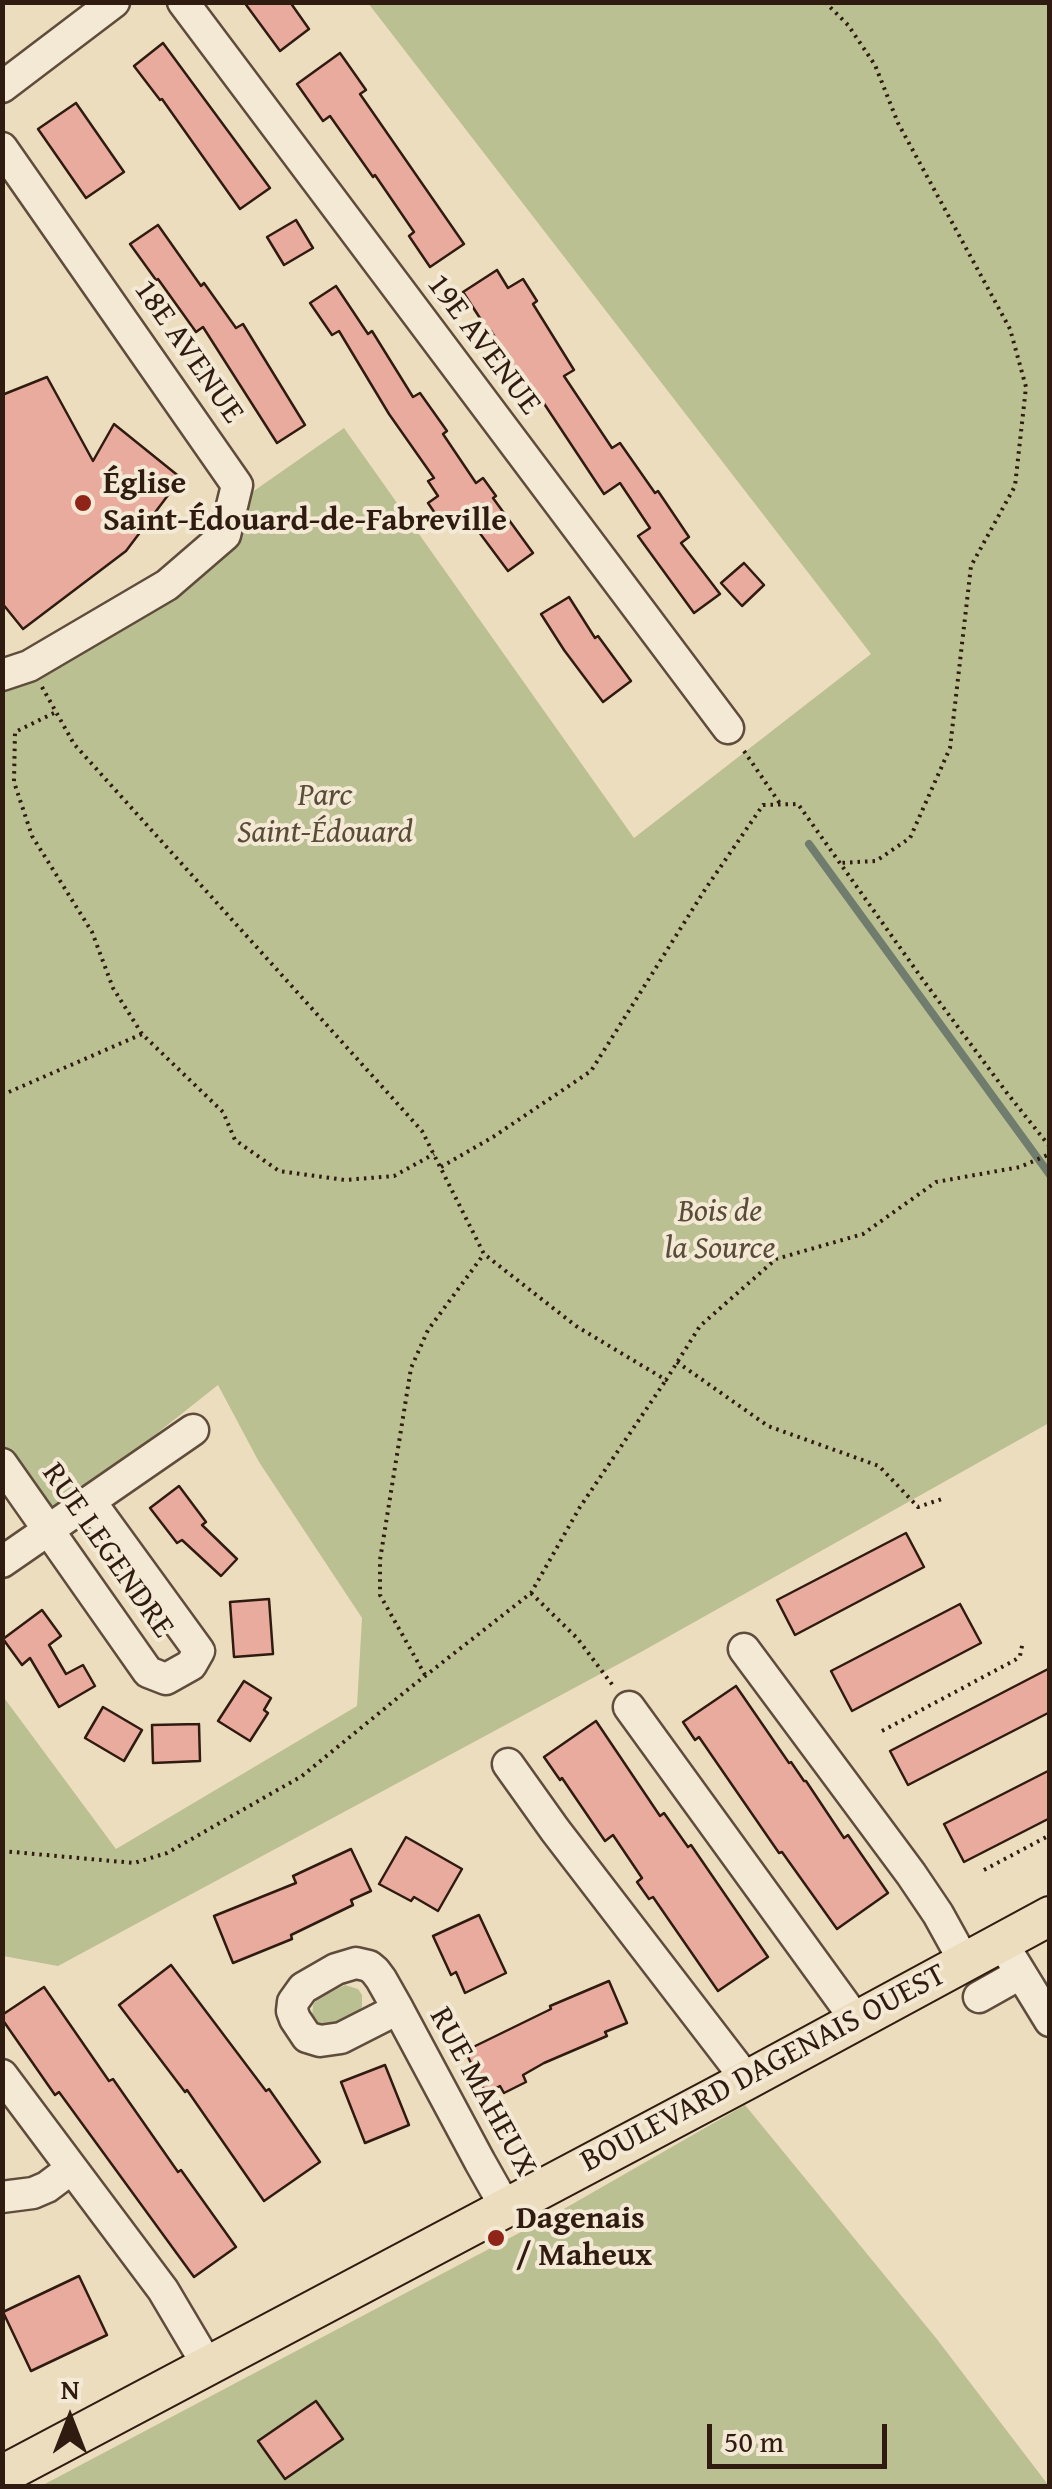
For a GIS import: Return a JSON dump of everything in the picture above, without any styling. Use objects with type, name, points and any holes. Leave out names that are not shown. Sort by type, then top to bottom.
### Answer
[{"type":"main road","name":"BOULEVARD DAGENAIS OUEST","points":[[2,2476],[1050,1916]]},
{"type":"street","points":[[2,86],[114,2]]},
{"type":"street","name":"19E AVENUE","points":[[183,2],[728,728]]},
{"type":"street","name":"18E AVENUE","points":[[2,148],[237,485],[225,535],[167,585],[16,670]]},
{"type":"street","points":[[2,1562],[193,1430]]},
{"type":"street","name":"RUE LEGENDRE","points":[[2,1464],[148,1672],[166,1679],[191,1665],[199,1651],[90,1502]]},
{"type":"street","points":[[744,1649],[911,1874],[964,1960]]},
{"type":"street","points":[[629,1707],[856,2020]]},
{"type":"street","points":[[508,1764],[747,2080]]},
{"type":"street","points":[[1001,1942],[1050,2021]]},
{"type":"street","points":[[978,1996],[1020,1974]]},
{"type":"street","name":"RUE MAHEUX","points":[[398,2009],[506,2208]]},
{"type":"street","points":[[2,2076],[163,2290],[208,2366]]},
{"type":"street","points":[[2,2197],[34,2192],[71,2169]]},
{"type":"path","points":[[825,2],[848,25],[876,65],[898,122],[1010,329],[1026,387],[1015,486],[972,566],[950,748],[910,838],[876,861],[840,863]]},
{"type":"path","points":[[16,670],[56,712],[74,744],[422,1131],[484,1254],[576,1326],[666,1380]]},
{"type":"path","points":[[56,712],[16,732],[14,782],[32,836],[92,932],[113,988],[142,1034],[223,1112],[234,1140],[279,1171],[345,1180],[394,1176],[434,1154]]},
{"type":"path","points":[[728,728],[781,805]]},
{"type":"path","points":[[441,1167],[590,1071],[763,805],[798,804],[1007,1093],[1050,1146]]},
{"type":"path","points":[[2,1096],[142,1034]]},
{"type":"path","points":[[2,1851],[134,1864],[166,1852],[302,1776],[531,1594],[580,1508],[700,1326],[776,1259],[863,1234],[936,1182],[1024,1165],[1048,1155]]},
{"type":"path","points":[[425,1676],[380,1595],[380,1560],[411,1368],[428,1330],[484,1254]]},
{"type":"path","points":[[677,1362],[768,1426],[879,1466],[918,1507],[945,1498]]},
{"type":"path","points":[[531,1594],[577,1638],[629,1707]]},
{"type":"path","points":[[882,1731],[1015,1660],[1020,1656],[1022,1641]]},
{"type":"path","points":[[984,1870],[1050,1836]]},
{"type":"green space","name":"Bois de la Source","points":[[368,3],[1049,3],[1049,1423],[641,1652],[58,1966],[3,1956],[2,1695],[116,1849],[357,1706],[362,1618],[259,1462],[218,1385],[84,1491],[45,1516],[3,1458],[3,665],[215,558],[238,502],[344,428],[634,838],[871,654]]},
{"type":"green space","points":[[345,1985],[358,1989],[362,2007],[331,2026],[319,2025],[312,2018],[313,2005]]},
{"type":"green space","points":[[745,2105],[936,2338],[1049,2486],[41,2486],[555,2214]]},
{"type":"building","points":[[244,2],[290,2],[309,29],[280,51]]},
{"type":"building","points":[[163,43],[270,188],[240,209],[134,66]]},
{"type":"building","points":[[340,53],[366,90],[360,94],[464,244],[430,267],[409,236],[414,232],[375,175],[330,116],[323,121],[297,84]]},
{"type":"building","points":[[76,103],[124,172],[86,198],[38,129]]},
{"type":"building","points":[[296,220],[313,248],[284,265],[267,237]]},
{"type":"building","points":[[158,225],[236,328],[243,324],[305,425],[277,443],[203,327],[196,332],[130,244]]},
{"type":"building","points":[[497,270],[508,288],[523,279],[537,301],[533,304],[574,370],[564,376],[612,448],[620,443],[689,537],[681,543],[720,594],[694,613],[638,536],[650,528],[620,483],[604,494],[537,393],[532,397],[463,292]]},
{"type":"building","points":[[336,286],[368,334],[372,331],[413,397],[420,393],[476,483],[483,478],[533,553],[508,571],[467,516],[458,522],[453,515],[441,522],[428,503],[438,496],[428,481],[434,478],[389,414],[339,331],[332,335],[310,303]]},
{"type":"building","name":"Église Saint-Édouard-de-Fabreville","points":[[47,377],[93,461],[114,424],[181,478],[126,551],[23,629],[2,603],[2,395]]},
{"type":"building","points":[[744,563],[764,585],[742,606],[721,583]]},
{"type":"building","points":[[569,597],[595,638],[598,636],[631,681],[603,702],[541,614]]},
{"type":"building","points":[[179,1486],[206,1522],[202,1525],[237,1559],[221,1576],[182,1540],[177,1543],[150,1508]]},
{"type":"building","points":[[906,1533],[924,1567],[795,1635],[777,1600]]},
{"type":"building","points":[[269,1599],[273,1654],[234,1657],[230,1602]]},
{"type":"building","points":[[960,1604],[981,1643],[852,1711],[831,1671]]},
{"type":"building","points":[[42,1610],[61,1636],[49,1645],[66,1674],[83,1665],[95,1686],[59,1707],[30,1658],[22,1665],[3,1639]]},
{"type":"building","points":[[1050,1668],[1050,1712],[908,1785],[890,1751]]},
{"type":"building","points":[[244,1681],[271,1698],[264,1710],[268,1713],[250,1741],[218,1721]]},
{"type":"building","points":[[736,1686],[888,1893],[837,1929],[699,1737],[695,1740],[683,1722]]},
{"type":"building","points":[[103,1707],[142,1730],[124,1761],[85,1738]]},
{"type":"building","points":[[596,1721],[660,1816],[664,1813],[688,1847],[691,1845],[768,1957],[718,1991],[653,1897],[649,1899],[637,1882],[642,1878],[613,1835],[605,1841],[544,1757]]},
{"type":"building","points":[[199,1724],[200,1761],[153,1763],[152,1725]]},
{"type":"building","points":[[1050,1770],[1050,1818],[964,1862],[944,1824]]},
{"type":"building","points":[[406,1837],[462,1869],[438,1911],[379,1884]]},
{"type":"building","points":[[351,1849],[371,1891],[351,1900],[353,1905],[291,1935],[292,1939],[233,1963],[214,1916],[296,1883],[293,1876]]},
{"type":"building","points":[[479,1915],[506,1973],[465,1993],[456,1972],[451,1975],[433,1936]]},
{"type":"building","points":[[171,1965],[266,2091],[269,2089],[320,2162],[264,2201],[187,2090],[119,2005]]},
{"type":"building","points":[[609,1981],[627,2023],[605,2032],[607,2036],[544,2063],[523,2075],[526,2082],[504,2093],[500,2086],[486,2093],[465,2051],[551,2009],[550,2006]]},
{"type":"building","points":[[44,1987],[109,2081],[113,2079],[236,2247],[194,2277],[2,2019],[2,2015]]},
{"type":"building","points":[[385,2065],[409,2125],[365,2143],[341,2082]]},
{"type":"building","points":[[79,2276],[107,2335],[31,2371],[3,2312]]},
{"type":"building","points":[[316,2401],[343,2439],[285,2479],[258,2441]]},
{"type":"waterway","points":[[809,844],[1050,1175]]},
{"type":"place","name":"Église Saint-Édouard-de-Fabreville","points":[[83,503]]},
{"type":"place","name":"Dagenais / Maheux","points":[[496,2238]]},
{"type":"park label","name":"Parc Saint-Édouard","points":[[325,816]]}]
